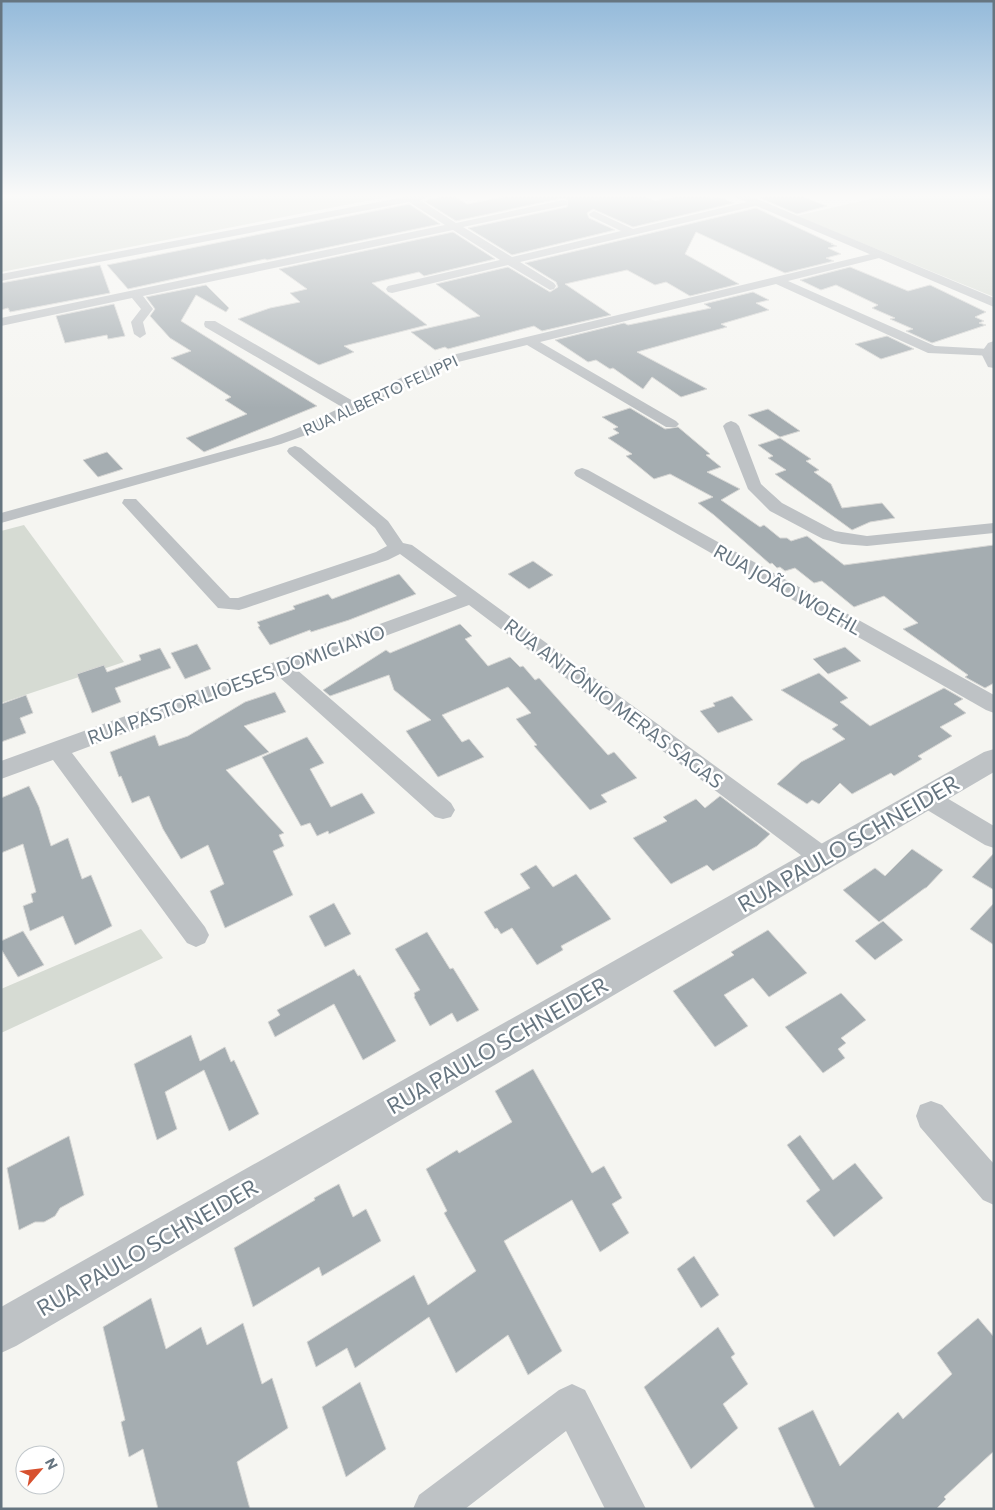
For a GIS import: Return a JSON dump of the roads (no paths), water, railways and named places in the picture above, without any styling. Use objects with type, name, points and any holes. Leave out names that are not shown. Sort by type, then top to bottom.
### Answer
[{"type":"street","points":[[1,278],[61,266]]},
{"type":"street","points":[[1,322],[261,266]]},
{"type":"street","points":[[392,289],[487,266]]},
{"type":"street","points":[[519,266],[550,286]]},
{"type":"street","name":"RUA ALBERTO FELIPPI","points":[[1,518],[276,441],[301,432],[449,360],[832,266]]},
{"type":"street","points":[[906,266],[994,303]]},
{"type":"street","points":[[777,280],[933,350],[992,354]]},
{"type":"street","points":[[135,293],[147,309],[137,322],[140,334]]},
{"type":"street","points":[[210,324],[353,407]]},
{"type":"street","points":[[528,340],[671,424]]},
{"type":"street","points":[[731,426],[754,486],[759,492],[776,507],[829,535],[842,539],[867,541],[994,528]]},
{"type":"street","points":[[130,503],[225,604],[239,604],[402,548],[382,525],[295,451]]},
{"type":"street","name":"RUA JOÃO WOEHL","points":[[582,473],[994,705]]},
{"type":"street","name":"RUA ANTÔNIO MERAS SAGAS","points":[[402,548],[472,597],[823,858]]},
{"type":"street","name":"RUA PASTOR LIOESES DOMICIANO","points":[[1,770],[472,597]]},
{"type":"street","points":[[281,667],[443,810]]},
{"type":"street","points":[[57,750],[196,935]]},
{"type":"street","name":"RUA PAULO SCHNEIDER","points":[[1,1331],[994,759]]},
{"type":"street","points":[[927,798],[994,838]]},
{"type":"street","points":[[931,1116],[994,1189]]},
{"type":"street","points":[[433,1509],[572,1403],[626,1509]]}]
